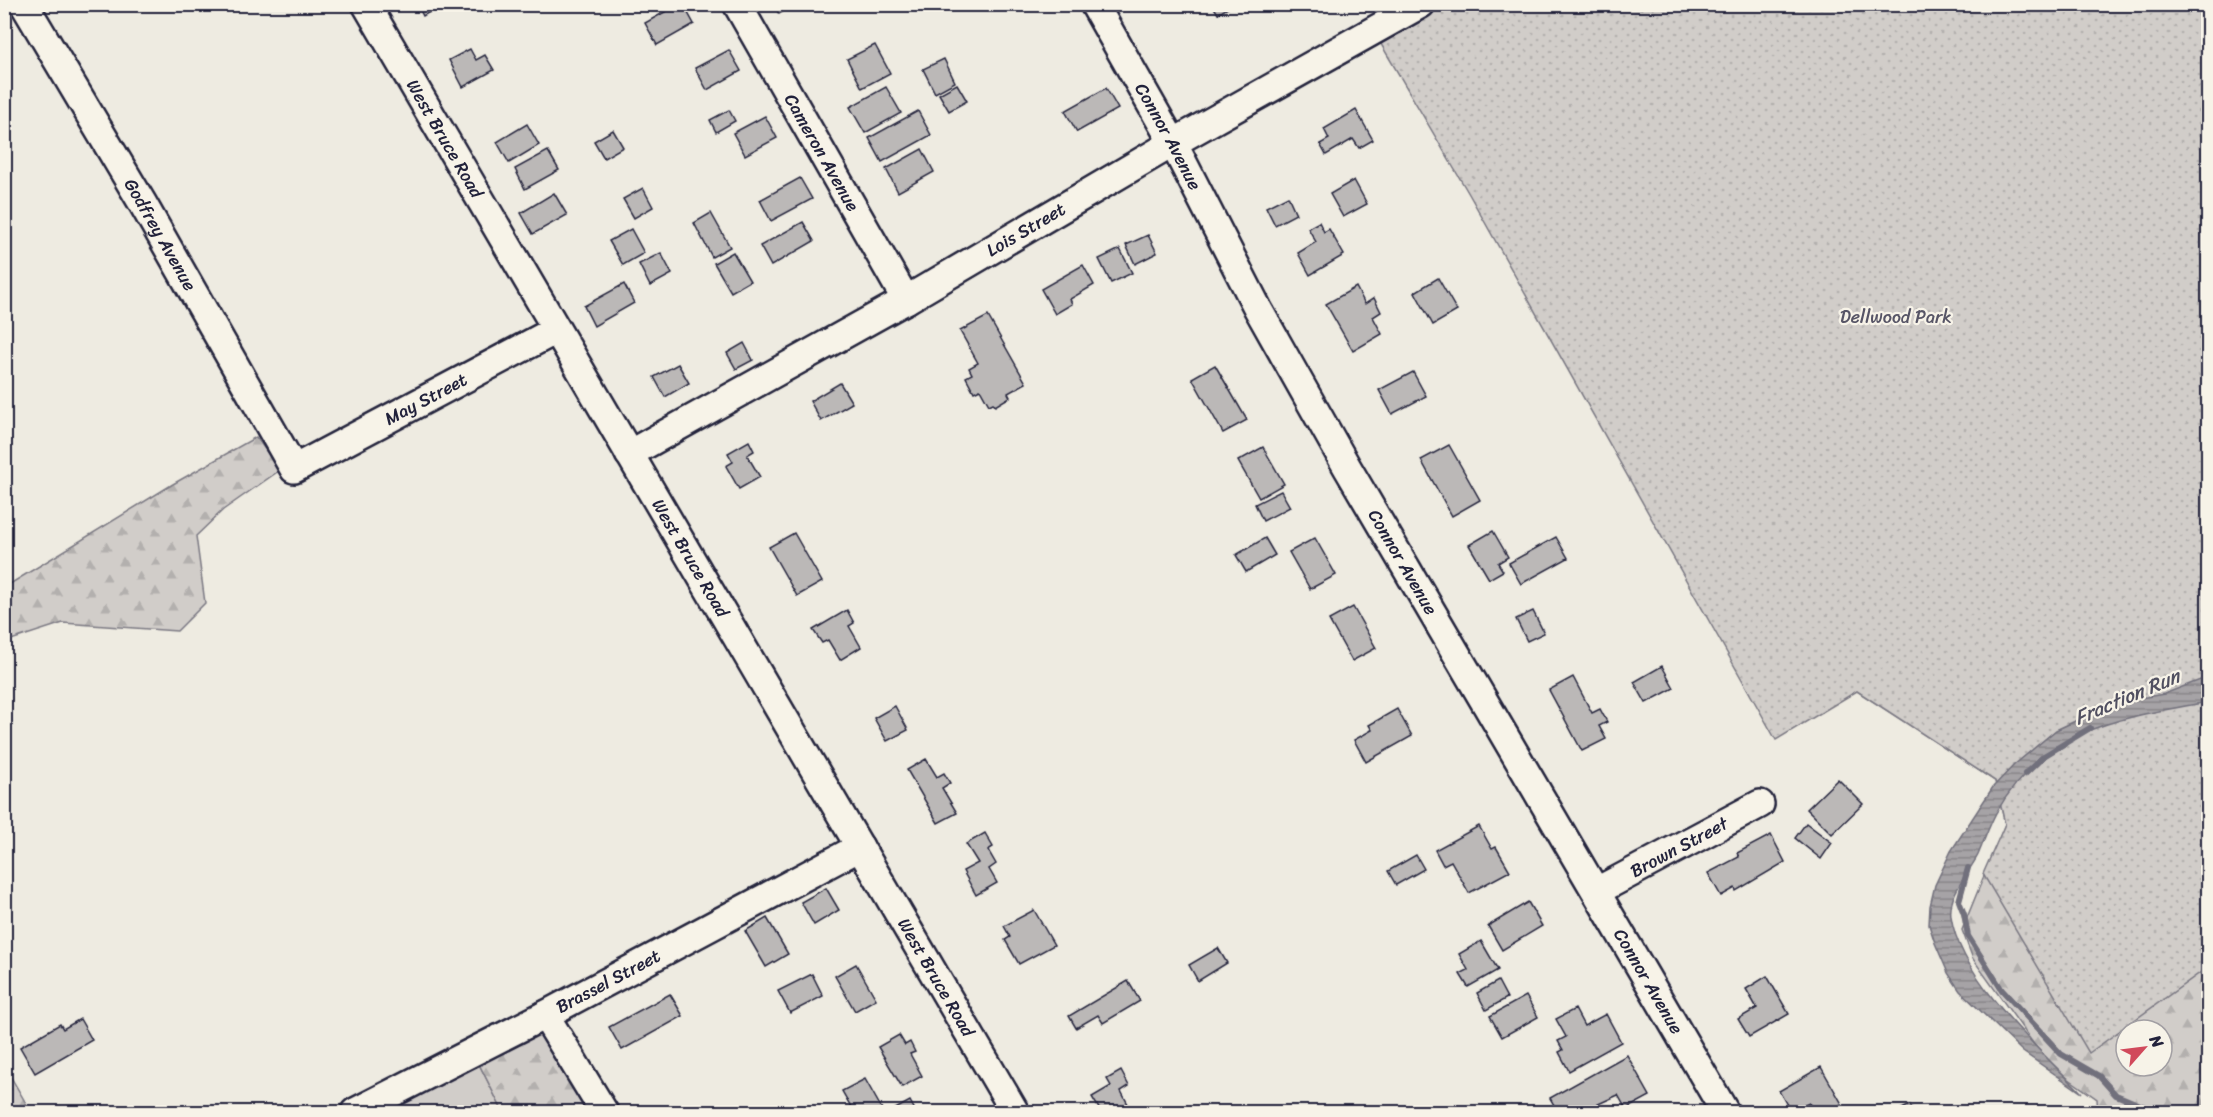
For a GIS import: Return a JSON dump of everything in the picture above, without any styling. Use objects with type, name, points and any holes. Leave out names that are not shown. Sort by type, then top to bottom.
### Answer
[{"type":"street","name":"Godfrey Avenue","points":[[24,4],[138,194],[294,469]]},
{"type":"street","name":"West Bruce Road","points":[[366,4],[1015,1113]]},
{"type":"street","name":"Cameron Avenue","points":[[737,4],[906,300]]},
{"type":"street","name":"Connor Avenue","points":[[1094,4],[1173,142],[1258,309],[1347,467],[1725,1113]]},
{"type":"street","name":"Lois Street","points":[[629,454],[906,300],[1173,142],[1417,6]]},
{"type":"street","name":"May Street","points":[[294,469],[556,330]]},
{"type":"street","name":"Brown Street","points":[[1597,891],[1760,804]]},
{"type":"street","name":"Brassel Street","points":[[356,1113],[860,847]]},
{"type":"street","points":[[545,1015],[604,1113]]},
{"type":"green space","name":"Dellwood Park","points":[[1442,4],[2208,5],[2208,967],[2137,1018],[2114,1018],[2114,1035],[2089,1053],[1983,874],[2005,824],[1995,781],[1857,691],[1776,740],[1469,194],[1378,39]]},
{"type":"green space","points":[[2208,417],[2208,1112],[2098,1112],[2097,1099],[2048,1064],[1973,959],[1962,930],[2005,824],[1995,781],[1857,691]]},
{"type":"green space","points":[[256,437],[280,470],[223,510],[196,536],[205,603],[177,631],[63,623],[5,642],[5,587],[173,484]]},
{"type":"green space","points":[[545,1026],[596,1112],[503,1112],[478,1062]]},
{"type":"green space","points":[[4,1058],[8,1072],[31,1112],[5,1112]]},
{"type":"green space","points":[[478,1062],[503,1112],[381,1112]]},
{"type":"shaded area","points":[[2208,677],[2208,702],[2115,721],[2061,744],[2037,762],[2016,784],[1996,813],[1978,855],[1953,900],[1951,916],[1957,940],[1985,988],[2024,1034],[2082,1093],[2023,1052],[1960,991],[1948,973],[1929,925],[1930,906],[1935,885],[1951,851],[1993,787],[2014,765],[2056,730],[2116,702],[2164,694]]},
{"type":"building","points":[[417,4],[443,4],[423,16]]},
{"type":"building","points":[[683,4],[694,24],[657,45],[645,23]]},
{"type":"building","points":[[773,4],[795,4],[779,14]]},
{"type":"building","points":[[1212,4],[1234,4],[1218,14]]},
{"type":"building","points":[[875,45],[890,73],[862,88],[847,59]]},
{"type":"building","points":[[470,49],[476,60],[485,55],[494,70],[463,87],[449,60]]},
{"type":"building","points":[[729,50],[741,71],[707,90],[695,68]]},
{"type":"building","points":[[944,59],[955,82],[935,93],[923,69]]},
{"type":"building","points":[[957,84],[967,101],[949,111],[939,94]]},
{"type":"building","points":[[886,87],[901,113],[865,133],[850,107]]},
{"type":"building","points":[[1106,88],[1118,109],[1077,132],[1065,111]]},
{"type":"building","points":[[729,110],[735,121],[716,132],[710,120]]},
{"type":"building","points":[[1356,110],[1373,140],[1359,148],[1353,139],[1326,155],[1320,144],[1329,139],[1324,129]]},
{"type":"building","points":[[918,111],[931,135],[882,162],[869,138]]},
{"type":"building","points":[[765,116],[777,138],[745,155],[733,133]]},
{"type":"building","points":[[527,124],[539,145],[509,163],[497,142]]},
{"type":"building","points":[[613,130],[623,147],[604,158],[594,141]]},
{"type":"building","points":[[922,149],[934,172],[898,192],[886,169]]},
{"type":"building","points":[[548,151],[559,170],[525,189],[515,169]]},
{"type":"building","points":[[800,178],[812,199],[771,221],[760,200]]},
{"type":"building","points":[[1354,180],[1367,204],[1343,217],[1330,194]]},
{"type":"building","points":[[643,188],[653,207],[634,218],[623,199]]},
{"type":"building","points":[[554,193],[567,215],[533,234],[521,213]]},
{"type":"building","points":[[1288,196],[1296,214],[1275,225],[1266,207]]},
{"type":"building","points":[[711,213],[730,247],[712,257],[694,223]]},
{"type":"building","points":[[803,222],[814,241],[771,266],[760,246]]},
{"type":"building","points":[[1319,222],[1324,232],[1329,229],[1344,255],[1310,275],[1298,253],[1316,242],[1308,228]]},
{"type":"building","points":[[631,229],[644,253],[623,265],[609,241]]},
{"type":"building","points":[[1148,235],[1157,253],[1135,264],[1126,245]]},
{"type":"building","points":[[1120,249],[1132,273],[1111,283],[1099,259]]},
{"type":"building","points":[[733,252],[750,281],[731,292],[714,263]]},
{"type":"building","points":[[661,253],[672,274],[650,286],[639,264]]},
{"type":"building","points":[[1083,265],[1094,285],[1070,299],[1072,304],[1055,314],[1041,289]]},
{"type":"building","points":[[1438,278],[1457,311],[1433,325],[1415,292]]},
{"type":"building","points":[[624,284],[634,303],[594,326],[584,306]]},
{"type":"building","points":[[1356,287],[1365,304],[1374,298],[1381,312],[1373,317],[1382,334],[1353,351],[1326,304]]},
{"type":"building","points":[[988,316],[1026,383],[1008,393],[1010,397],[995,406],[993,403],[989,405],[980,389],[974,392],[966,377],[972,374],[969,368],[978,363],[960,331]]},
{"type":"building","points":[[744,343],[753,360],[736,369],[727,353]]},
{"type":"building","points":[[678,364],[689,383],[665,397],[654,377]]},
{"type":"building","points":[[1215,365],[1247,420],[1223,433],[1192,378]]},
{"type":"building","points":[[1413,372],[1426,396],[1392,414],[1379,390]]},
{"type":"building","points":[[840,383],[852,403],[821,421],[810,401]]},
{"type":"building","points":[[749,441],[754,451],[747,455],[760,477],[739,489],[726,466],[733,462],[728,453]]},
{"type":"building","points":[[1449,445],[1480,500],[1452,516],[1421,460]]},
{"type":"building","points":[[1263,447],[1284,484],[1259,498],[1238,461]]},
{"type":"building","points":[[1281,491],[1290,507],[1263,521],[1255,504]]},
{"type":"building","points":[[1493,531],[1508,557],[1498,563],[1503,571],[1489,579],[1469,545]]},
{"type":"building","points":[[794,533],[822,582],[797,596],[769,547]]},
{"type":"building","points":[[1556,537],[1568,558],[1521,584],[1509,563]]},
{"type":"building","points":[[1265,538],[1275,555],[1246,572],[1236,555]]},
{"type":"building","points":[[1315,538],[1336,575],[1310,589],[1289,552]]},
{"type":"building","points":[[1353,607],[1376,648],[1352,661],[1329,620]]},
{"type":"building","points":[[847,610],[854,623],[849,626],[861,647],[840,660],[828,640],[822,643],[813,630]]},
{"type":"building","points":[[1533,611],[1544,633],[1527,641],[1516,619]]},
{"type":"building","points":[[1662,666],[1674,688],[1646,703],[1634,682]]},
{"type":"building","points":[[1573,677],[1592,713],[1600,709],[1607,722],[1599,726],[1606,739],[1582,751],[1549,690]]},
{"type":"building","points":[[895,706],[908,730],[887,741],[874,718]]},
{"type":"building","points":[[1397,709],[1412,736],[1366,762],[1354,740],[1372,730],[1369,725]]},
{"type":"building","points":[[926,759],[937,777],[944,773],[950,783],[942,788],[957,813],[938,823],[907,770]]},
{"type":"building","points":[[1838,779],[1863,804],[1832,834],[1807,809]]},
{"type":"building","points":[[1806,823],[1832,843],[1821,859],[1795,838]]},
{"type":"building","points":[[1479,826],[1492,849],[1496,847],[1510,871],[1469,893],[1451,861],[1443,865],[1435,850]]},
{"type":"building","points":[[985,833],[993,847],[988,850],[996,864],[989,869],[997,883],[976,895],[963,871],[978,863],[966,844]]},
{"type":"building","points":[[1771,835],[1785,862],[1736,891],[1735,888],[1721,896],[1708,873],[1739,857],[1737,853]]},
{"type":"building","points":[[1416,855],[1424,869],[1396,885],[1388,871]]},
{"type":"building","points":[[826,888],[839,910],[814,925],[801,902]]},
{"type":"building","points":[[1528,902],[1542,926],[1502,950],[1488,926]]},
{"type":"building","points":[[1034,910],[1054,945],[1019,964],[1005,940],[1010,937],[1004,926]]},
{"type":"building","points":[[767,918],[788,954],[766,967],[745,931]]},
{"type":"building","points":[[1481,941],[1498,970],[1468,987],[1460,974],[1468,970],[1459,954]]},
{"type":"building","points":[[1218,948],[1227,963],[1198,981],[1189,965]]},
{"type":"building","points":[[856,964],[876,999],[855,1011],[835,976]]},
{"type":"building","points":[[812,974],[823,996],[790,1013],[778,991]]},
{"type":"building","points":[[1767,976],[1789,1014],[1749,1037],[1738,1019],[1757,1008],[1746,989]]},
{"type":"building","points":[[1128,981],[1140,1001],[1103,1023],[1098,1015],[1076,1028],[1069,1016]]},
{"type":"building","points":[[1498,981],[1507,998],[1486,1010],[1477,993]]},
{"type":"building","points":[[670,994],[683,1016],[622,1050],[609,1027]]},
{"type":"building","points":[[1526,996],[1538,1017],[1502,1037],[1490,1016]]},
{"type":"building","points":[[1575,1009],[1584,1026],[1606,1014],[1621,1042],[1569,1071],[1559,1052],[1563,1050],[1558,1041],[1566,1037],[1556,1019]]},
{"type":"building","points":[[80,1019],[92,1040],[35,1073],[20,1047],[60,1024],[63,1029]]},
{"type":"building","points":[[899,1035],[905,1045],[910,1042],[915,1052],[910,1054],[922,1076],[902,1087],[878,1047]]},
{"type":"building","points":[[1627,1055],[1650,1096],[1626,1109],[1618,1095],[1581,1112],[1558,1112],[1550,1098]]},
{"type":"building","points":[[1821,1067],[1842,1104],[1827,1112],[1814,1112],[1809,1103],[1791,1112],[1779,1091]]},
{"type":"building","points":[[1121,1071],[1129,1086],[1121,1091],[1129,1106],[1117,1112],[1101,1112],[1092,1097],[1111,1086],[1107,1079]]},
{"type":"building","points":[[865,1079],[883,1111],[854,1112],[842,1091]]},
{"type":"building","points":[[910,1101],[916,1112],[890,1112]]},
{"type":"building","points":[[1910,1105],[1914,1112],[1896,1112]]},
{"type":"waterway","name":"Fraction Run","points":[[2025,774],[2044,756],[2090,728]]},
{"type":"waterway","name":"Fraction Run","points":[[1968,868],[1959,901],[1968,936],[2002,990],[2061,1054],[2099,1076],[2116,1095],[2145,1107],[2169,1112]]},
{"type":"waterway","name":"Fraction Run","points":[[2189,1112],[2208,1110]]}]
